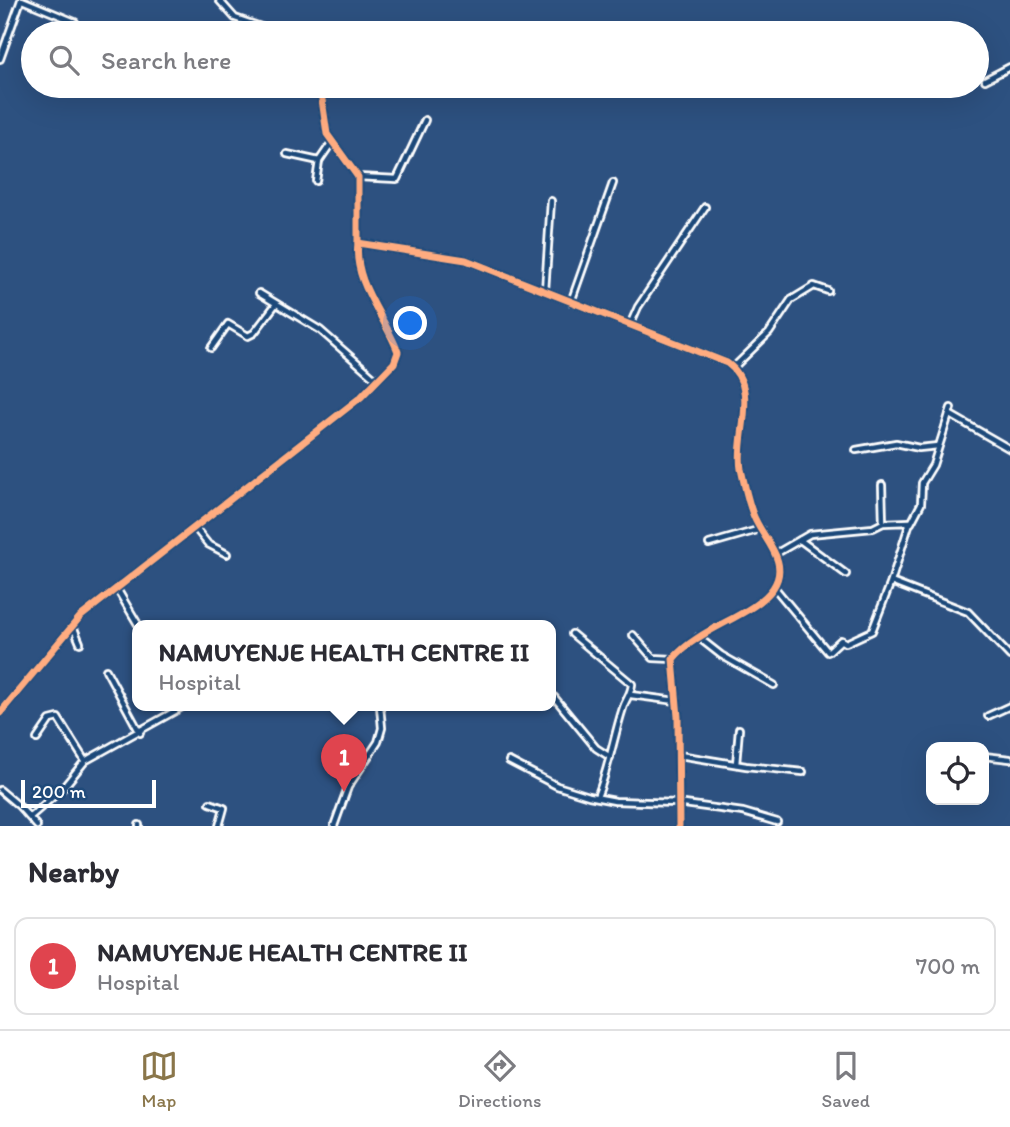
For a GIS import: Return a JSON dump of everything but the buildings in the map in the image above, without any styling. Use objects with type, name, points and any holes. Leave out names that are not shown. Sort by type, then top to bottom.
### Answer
[{"type":"street","points":[[0,59],[21,0],[73,21]]},
{"type":"street","points":[[219,0],[235,18],[244,21]]},
{"type":"street","points":[[989,77],[1010,67]]},
{"type":"street","points":[[0,713],[73,626],[361,397],[394,363],[398,352],[365,285],[358,260],[358,177],[332,142],[322,113],[321,98]]},
{"type":"street","points":[[358,177],[397,179],[425,120]]},
{"type":"street","points":[[316,181],[319,161],[332,142]]},
{"type":"street","points":[[287,154],[319,161]]},
{"type":"street","points":[[571,302],[613,183]]},
{"type":"street","points":[[545,291],[551,201]]},
{"type":"street","points":[[630,325],[638,307],[705,207]]},
{"type":"street","points":[[358,243],[466,260],[695,349],[733,368],[745,395],[741,467],[753,513],[776,553],[774,587],[765,597],[698,637],[673,659],[653,658],[633,635]]},
{"type":"street","points":[[733,368],[769,333],[792,300],[810,287],[828,291]]},
{"type":"street","points":[[259,293],[320,330],[376,379]]},
{"type":"street","points":[[211,348],[228,324],[248,336],[254,333],[276,304]]},
{"type":"street","points":[[774,587],[828,652],[841,640],[846,642],[872,631],[911,523],[921,504],[922,483],[933,465],[950,411],[1010,449]]},
{"type":"street","points":[[856,450],[896,443],[919,448],[938,446]]},
{"type":"street","points":[[882,485],[883,523]]},
{"type":"street","points":[[776,553],[810,534],[873,528],[883,523],[911,523]]},
{"type":"street","points":[[709,544],[761,528]]},
{"type":"street","points":[[196,529],[208,544],[227,554]]},
{"type":"street","points":[[800,540],[846,575]]},
{"type":"street","points":[[891,583],[968,612],[1010,656]]},
{"type":"street","points":[[117,589],[135,620]]},
{"type":"street","points":[[73,626],[80,643]]},
{"type":"street","points":[[572,634],[632,684],[609,767],[597,797]]},
{"type":"street","points":[[698,637],[721,655],[774,685]]},
{"type":"street","points":[[673,659],[679,755],[679,826]]},
{"type":"street","points":[[106,670],[140,733]]},
{"type":"street","points":[[631,695],[676,701]]},
{"type":"street","points":[[556,699],[596,748],[610,757]]},
{"type":"street","points":[[988,716],[1010,706]]},
{"type":"street","points":[[30,817],[63,788],[85,761],[176,711]]},
{"type":"street","points":[[334,826],[348,787],[378,742],[382,728],[380,711]]},
{"type":"street","points":[[37,739],[50,720],[58,718],[85,761]]},
{"type":"street","points":[[736,764],[739,729]]},
{"type":"street","points":[[679,755],[803,772]]},
{"type":"street","points":[[989,757],[1010,759]]},
{"type":"street","points":[[509,761],[557,786],[597,797],[615,801],[677,803],[743,813],[777,822]]},
{"type":"street","points":[[0,790],[37,826]]},
{"type":"street","points":[[210,803],[224,808],[219,826]]},
{"type":"cycle path","points":[[322,98],[327,134],[358,177],[358,243],[466,260],[727,363],[737,373],[743,385],[745,398],[741,469],[751,509],[778,561],[778,579],[773,588],[753,607],[696,639],[673,659],[678,717],[679,826]]},
{"type":"cycle path","points":[[0,713],[80,617],[361,397],[394,363],[398,352],[365,286],[360,272],[358,243]]},
{"type":"place","name":"NAMUYENJE HEALTH CENTRE II","points":[[344,792]]}]
